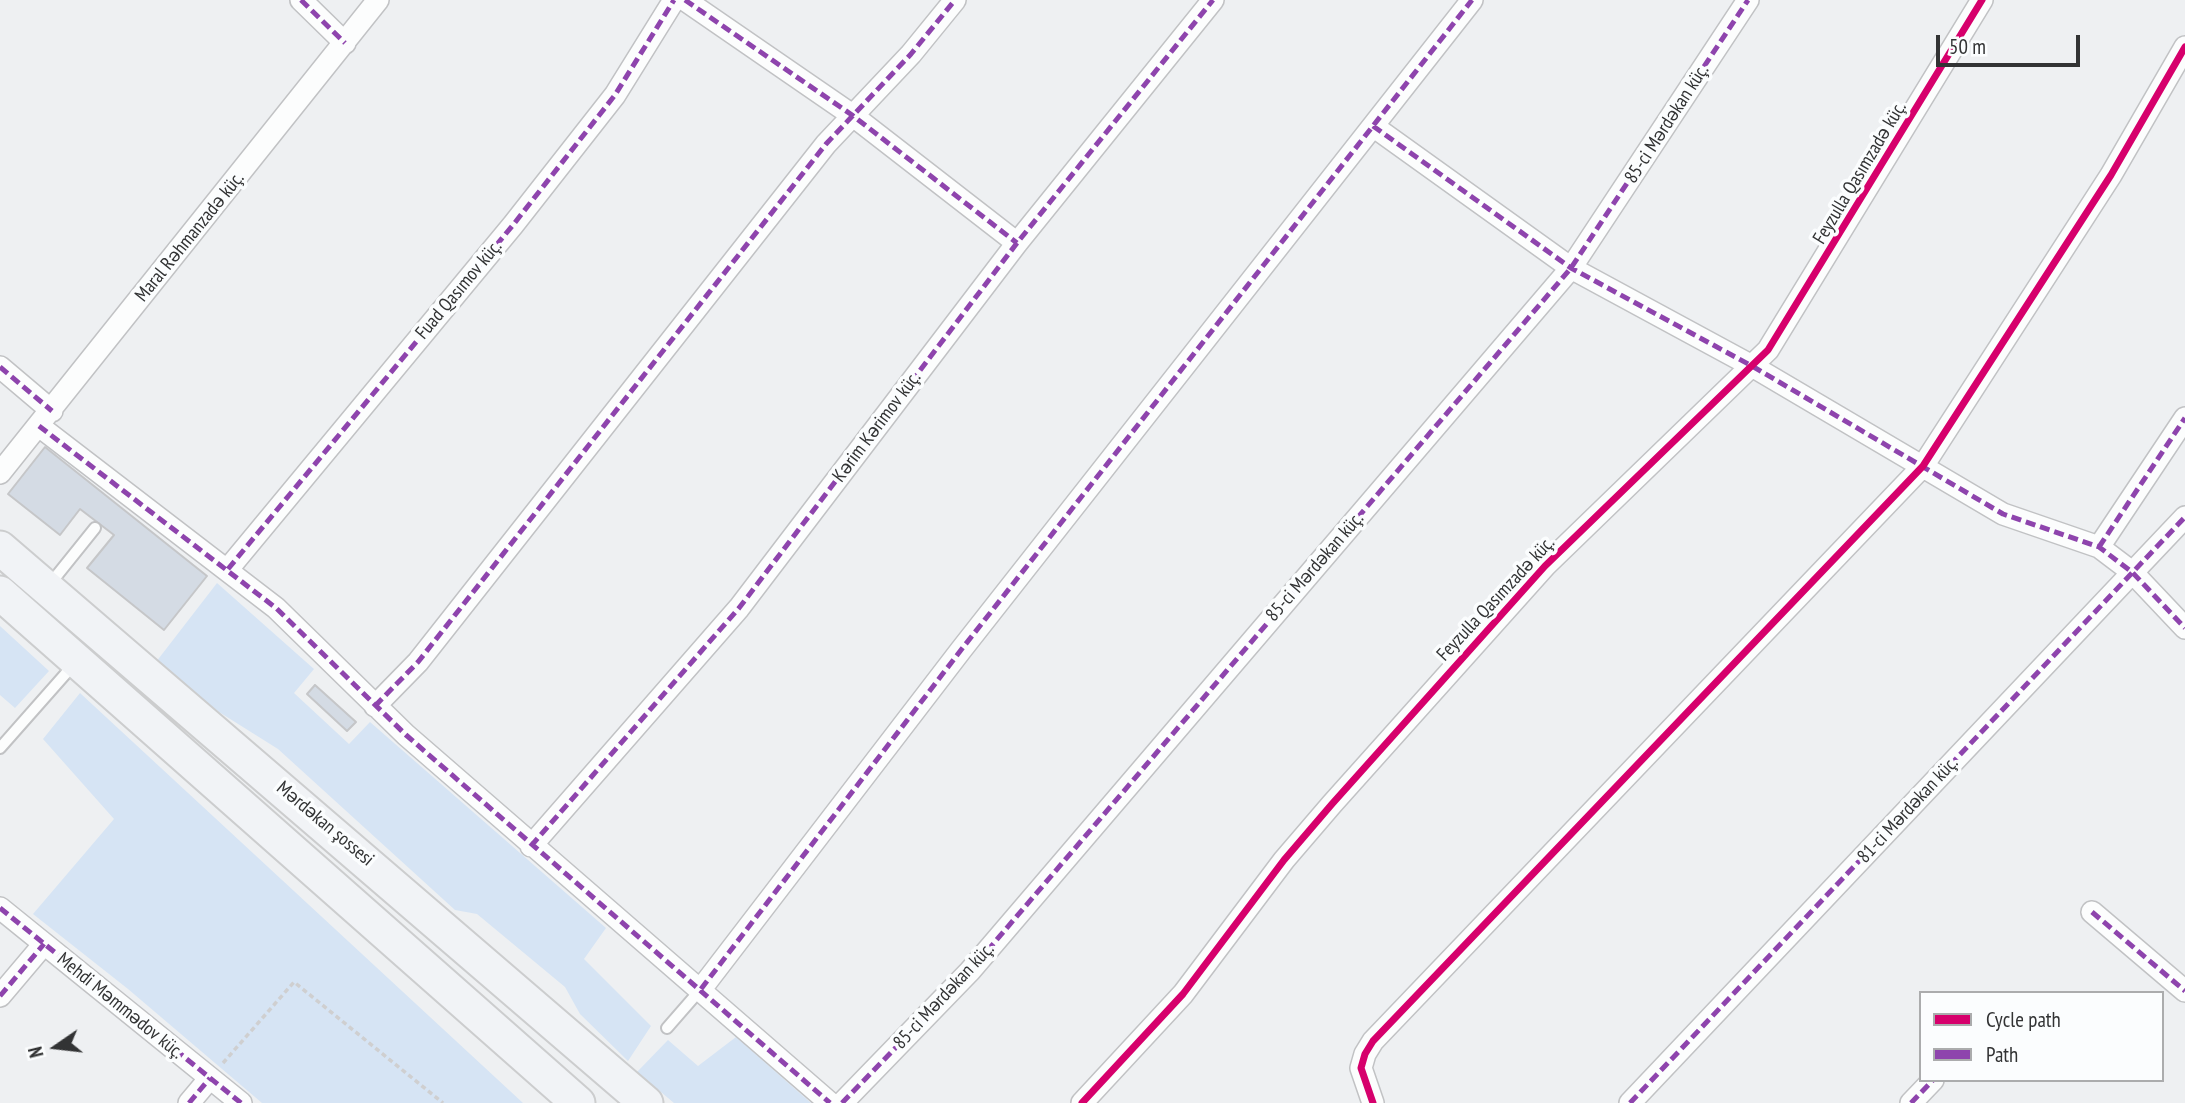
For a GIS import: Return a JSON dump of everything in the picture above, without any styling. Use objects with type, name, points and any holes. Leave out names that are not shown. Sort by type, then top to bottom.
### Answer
[{"type":"main road","name":"Mərdəkan şossesi","points":[[0,548],[378,869],[646,1103]]},
{"type":"main road","points":[[0,593],[578,1103]]},
{"type":"street","points":[[301,0],[345,43]]},
{"type":"street","name":"Maral Rəhmanzadə küç.","points":[[0,473],[378,0]]},
{"type":"street","name":"Fuad Qasımov küç.","points":[[228,569],[513,225],[615,95],[674,0]]},
{"type":"street","points":[[685,0],[852,115],[1017,243]]},
{"type":"street","points":[[375,706],[418,662],[852,115],[911,54],[955,0]]},
{"type":"street","name":"Kərim Kərimov küç.","points":[[531,846],[739,608],[1017,243],[1213,0]]},
{"type":"street","points":[[701,989],[961,650],[1472,0]]},
{"type":"street","name":"85-ci Mərdəkan küç.","points":[[842,1103],[970,971],[1571,268],[1748,0]]},
{"type":"street","name":"Feyzulla Qasımzadə küç.","points":[[1082,1103],[1183,994],[1324,813],[1545,566],[1780,336],[1982,0]]},
{"type":"street","points":[[1373,1103],[1361,1069],[1365,1054],[1373,1041],[1923,466],[2111,175],[2185,47]]},
{"type":"street","points":[[1373,126],[1571,268],[1752,366],[2003,514],[2098,547],[2132,572],[2185,628]]},
{"type":"street","points":[[0,367],[45,419],[276,608],[375,706],[531,846],[701,989],[830,1103]]},
{"type":"street","points":[[2098,547],[2185,418]]},
{"type":"street","name":"81-ci Mərdəkan küç.","points":[[1630,1103],[2185,517]]},
{"type":"street","name":"Mehdi Məmmədov küç.","points":[[0,908],[241,1103]]},
{"type":"street","points":[[2092,912],[2185,991]]},
{"type":"street","points":[[0,996],[44,944]]},
{"type":"street","points":[[189,1103],[210,1078]]},
{"type":"street","points":[[1911,1103],[1931,1082]]},
{"type":"lane","points":[[46,589],[95,528]]},
{"type":"lane","points":[[0,748],[78,660]]},
{"type":"lane","points":[[667,1028],[701,989]]},
{"type":"path","points":[[210,1078],[294,982],[443,1103]]},
{"type":"shaded area","points":[[217,583],[314,669],[294,693],[349,744],[370,722],[606,928],[584,959],[651,1026],[628,1061],[580,1014],[565,987],[477,914],[455,910],[278,749],[219,712],[156,662]]},
{"type":"shaded area","points":[[0,626],[49,671],[15,708],[0,695]]},
{"type":"shaded area","points":[[80,693],[523,1103],[262,1103],[128,989],[33,914],[114,819],[43,739]]},
{"type":"shaded area","points":[[736,1037],[811,1103],[674,1103],[637,1072],[668,1040],[698,1066]]},
{"type":"building","points":[[45,447],[207,576],[164,630],[87,568],[114,535],[80,509],[60,535],[8,494]]},
{"type":"building","points":[[315,685],[356,722],[347,731],[307,694]]},
{"type":"marked path","points":[[301,0],[345,43]]},
{"type":"marked path","points":[[228,569],[513,225],[615,95],[674,0]]},
{"type":"marked path","points":[[685,0],[852,115],[1017,243]]},
{"type":"marked path","points":[[375,706],[418,662],[826,144],[911,54],[955,0]]},
{"type":"marked path","points":[[531,846],[739,608],[1017,243],[1213,0]]},
{"type":"marked path","points":[[701,989],[961,650],[1472,0]]},
{"type":"marked path","points":[[842,1103],[970,971],[1571,268],[1748,0]]},
{"type":"marked path","points":[[1373,126],[1571,268],[1752,366],[2003,514],[2099,547],[2132,572],[2185,628]]},
{"type":"marked path","points":[[0,367],[52,411]]},
{"type":"marked path","points":[[2099,547],[2185,418]]},
{"type":"marked path","points":[[39,426],[276,608],[406,735],[830,1103]]},
{"type":"marked path","points":[[1630,1103],[2185,517]]},
{"type":"marked path","points":[[0,908],[241,1103]]},
{"type":"marked path","points":[[2092,912],[2185,991]]},
{"type":"marked path","points":[[0,996],[44,944]]},
{"type":"marked path","points":[[189,1103],[210,1078]]},
{"type":"marked path","points":[[1911,1103],[1931,1082]]},
{"type":"cycle path","points":[[1082,1103],[1183,994],[1284,860],[1332,804],[1545,566],[1768,350],[1982,0]]},
{"type":"cycle path","points":[[1373,1103],[1361,1068],[1373,1041],[1923,466],[2111,175],[2185,47]]}]
